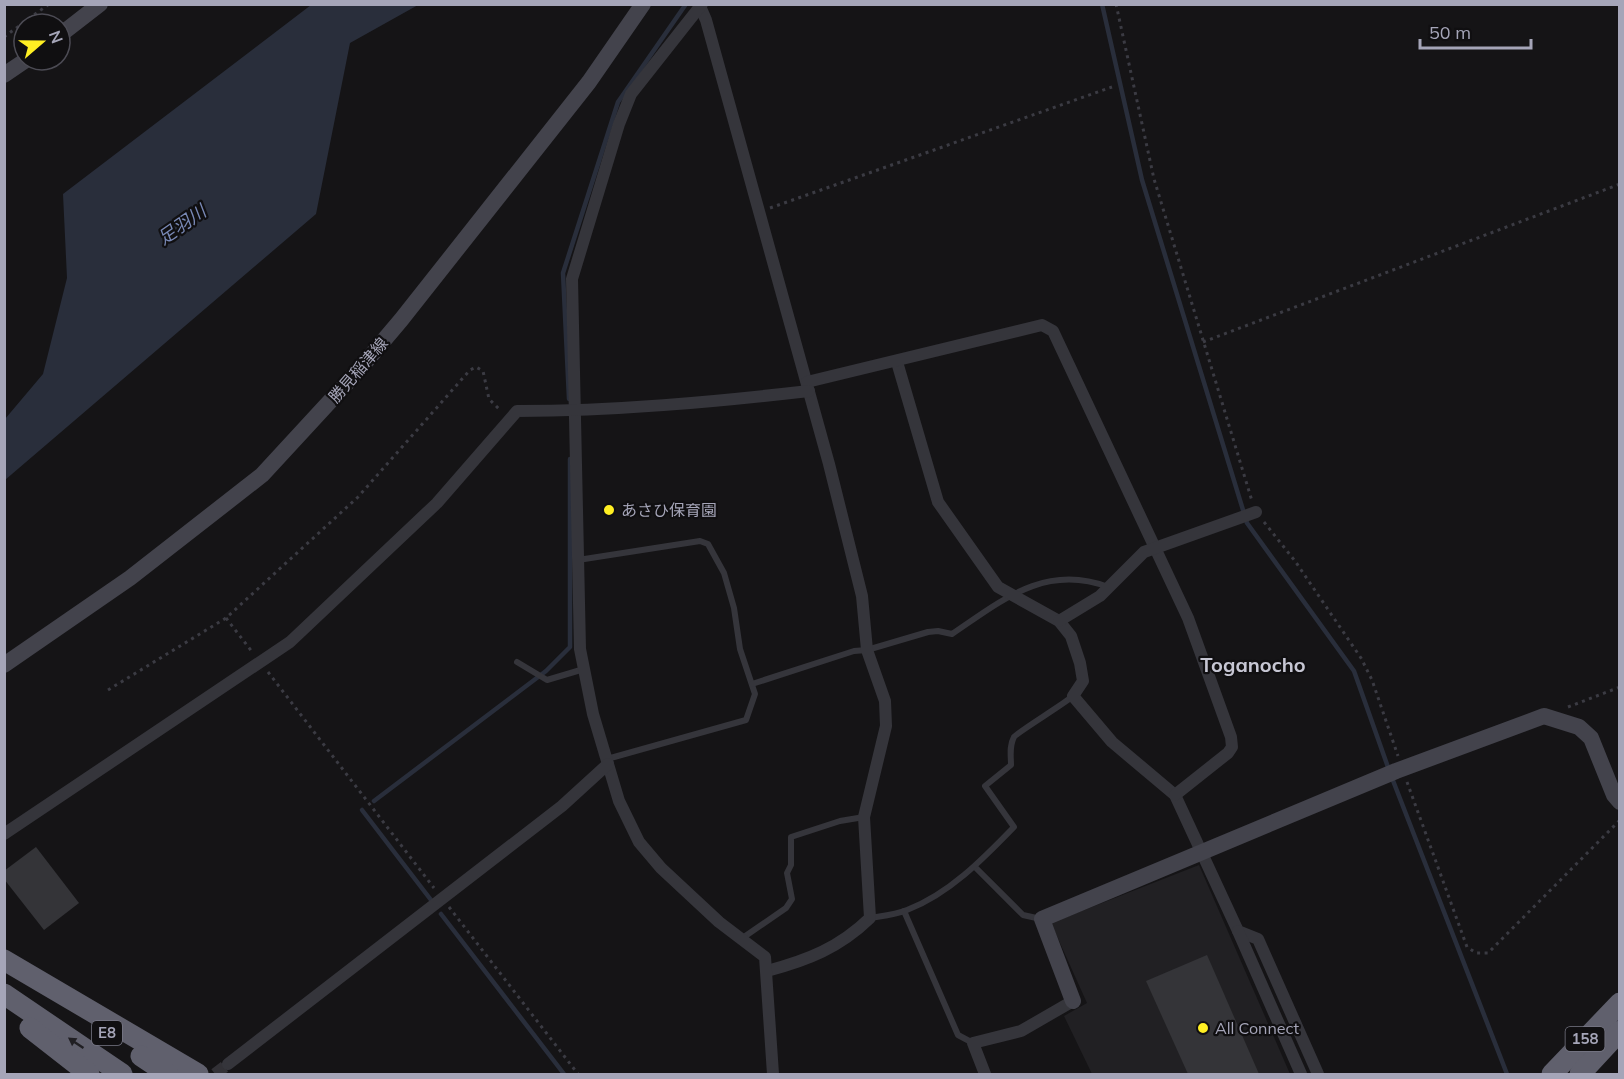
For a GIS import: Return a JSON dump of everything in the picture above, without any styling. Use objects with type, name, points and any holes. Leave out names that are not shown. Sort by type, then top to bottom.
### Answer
[{"type":"highway","points":[[4,961],[47,990],[198,1074]]},
{"type":"highway","name":"E8","points":[[47,990],[168,1074]]},
{"type":"highway","name":"E8","points":[[4,994],[26,1017],[122,1074]]},
{"type":"highway","name":"158","points":[[1552,1074],[1620,1003]]},
{"type":"highway","points":[[4,1008],[26,1017],[89,1074]]},
{"type":"highway","name":"158","points":[[1580,1074],[1620,1031]]},
{"type":"main road","points":[[72,26],[100,4]]},
{"type":"main road","name":"勝見稲津線","points":[[4,665],[130,578],[262,475],[357,372],[408,311],[589,82],[643,4]]},
{"type":"main road","points":[[1073,1001],[1042,919],[1395,772],[1544,716],[1579,727],[1591,738],[1614,795],[1620,802]]},
{"type":"street","points":[[701,5],[808,386],[862,596],[867,650],[885,701],[886,726],[864,817],[870,918],[858,930],[811,959],[767,971]]},
{"type":"street","points":[[701,5],[631,94],[619,124],[572,279],[571,411],[580,649],[593,714],[619,801],[639,842],[661,868],[741,939],[765,957],[777,1074]]},
{"type":"street","points":[[4,834],[290,642],[430,511],[517,411],[571,411],[690,404],[808,386],[1042,325],[1053,331],[1188,618],[1232,737],[1232,747],[1228,753],[1175,795]]},
{"type":"street","points":[[897,362],[938,502],[998,587],[1059,621],[1071,636],[1080,663],[1083,681],[1073,696],[1112,742],[1175,795],[1301,1074]]},
{"type":"street","points":[[1059,621],[1100,596],[1144,552],[1249,515]]},
{"type":"street","points":[[228,1064],[562,806],[608,762]]},
{"type":"street","points":[[1238,931],[1258,939],[1318,1074]]},
{"type":"street","points":[[985,1074],[973,1043],[1021,1031],[1073,1001]]},
{"type":"lane","points":[[578,560],[700,541],[708,544],[724,573],[734,608],[740,649],[754,694],[746,720],[608,762]]},
{"type":"lane","points":[[752,684],[854,651],[867,650],[928,632],[938,631],[952,634],[1010,595],[1045,581],[1091,580],[1108,587]]},
{"type":"lane","points":[[518,662],[545,679],[584,669]]},
{"type":"lane","points":[[870,918],[904,911],[923,903],[975,867],[1014,827],[985,786],[1011,765],[1011,744],[1016,734],[1038,722],[1073,696]]},
{"type":"lane","points":[[741,939],[786,908],[792,899],[787,873],[791,865],[791,837],[840,821],[864,817]]},
{"type":"lane","points":[[975,867],[1023,915],[1042,919]]},
{"type":"lane","points":[[904,911],[958,1035],[973,1043]]},
{"type":"path","points":[[4,37],[49,4]]},
{"type":"path","points":[[1116,4],[1154,179],[1203,342],[1249,515],[1295,561],[1361,658],[1372,680],[1395,772],[1467,947],[1476,953],[1488,953],[1620,820]]},
{"type":"path","points":[[760,212],[1112,87]]},
{"type":"path","points":[[1203,342],[1620,184]]},
{"type":"path","points":[[108,690],[226,618],[358,497],[470,370],[476,367],[483,371],[489,399],[494,406],[500,410],[517,411]]},
{"type":"path","points":[[226,618],[578,1074]]},
{"type":"path","points":[[1544,716],[1620,687]]},
{"type":"shaded area","points":[[1199,865],[1290,1074],[1092,1074],[1064,1016],[1087,1003],[1051,923]]},
{"type":"water","name":"足羽川","points":[[311,5],[418,5],[350,43],[316,214],[5,480],[5,419],[43,374],[67,278],[63,194]]},
{"type":"building","points":[[36,847],[79,903],[44,930],[4,879],[4,871]]},
{"type":"building","name":"All Connect","points":[[1207,955],[1259,1074],[1188,1074],[1146,981]]},
{"type":"waterway","points":[[569,399],[563,273],[618,102],[686,4]]},
{"type":"waterway","points":[[1102,4],[1142,180],[1247,523],[1354,671],[1389,770]]},
{"type":"waterway","points":[[374,801],[546,671],[570,647],[570,459]]},
{"type":"waterway","points":[[1392,778],[1507,1074]]},
{"type":"waterway","points":[[362,810],[431,900]]},
{"type":"waterway","points":[[441,914],[564,1074]]},
{"type":"tunnel","points":[[215,1074],[228,1064]]},
{"type":"place","name":"あさひ保育園","points":[[609,510]]},
{"type":"place","name":"All Connect","points":[[1203,1028]]},
{"type":"district","name":"Toganocho","points":[[1253,665]]}]
